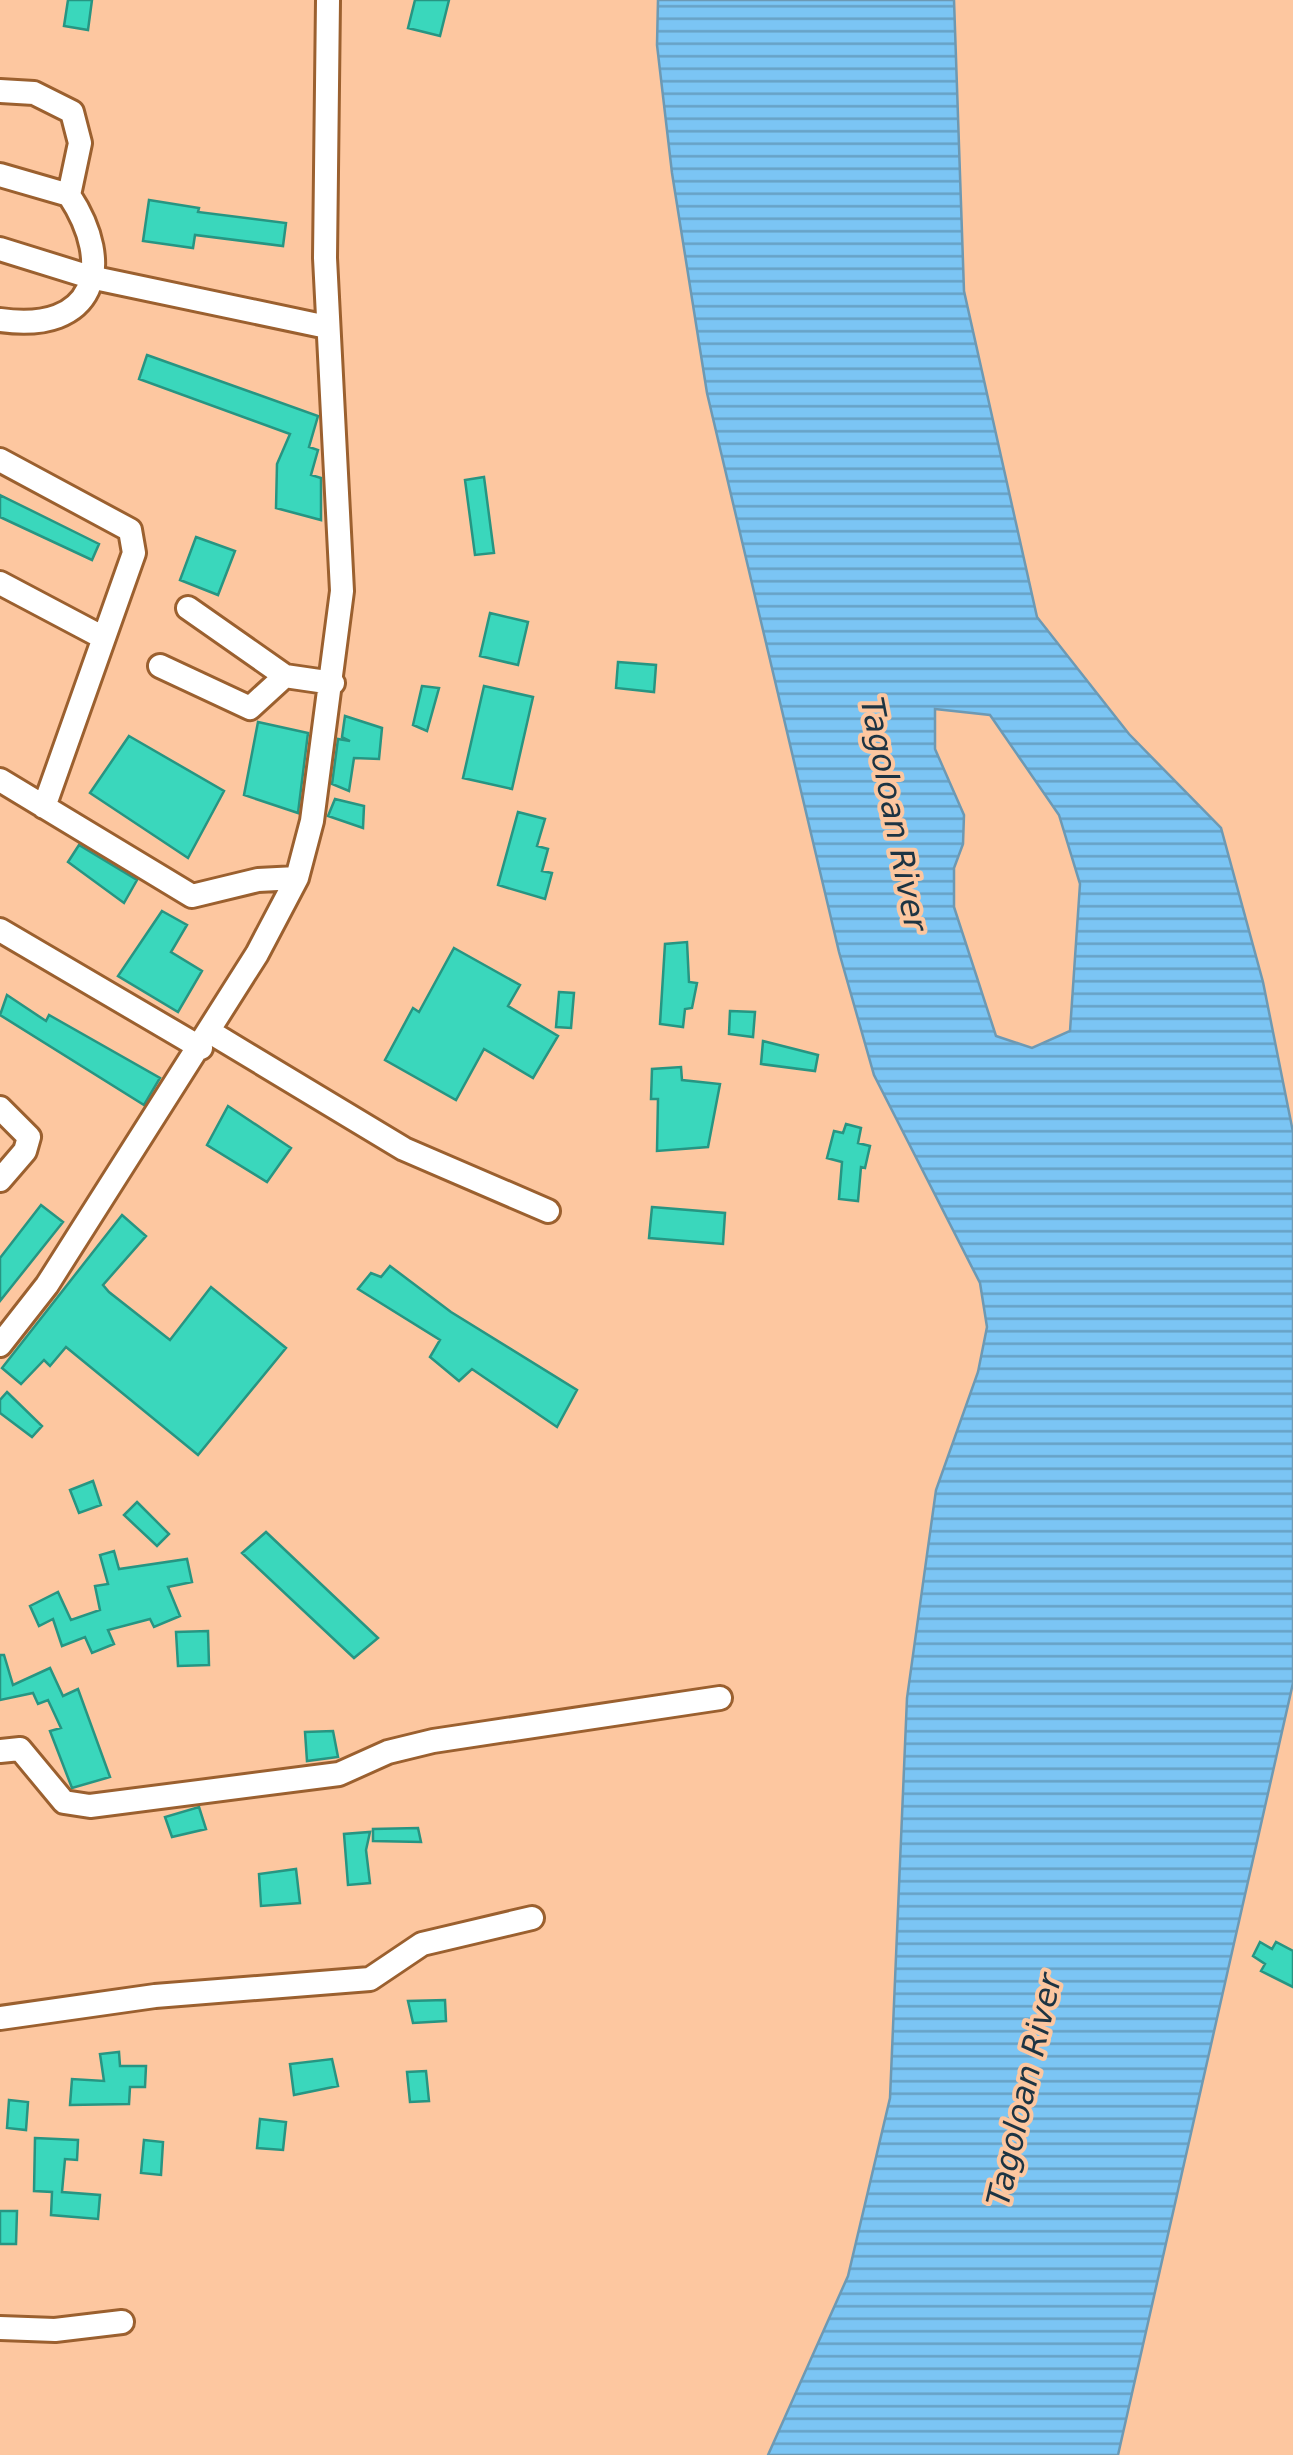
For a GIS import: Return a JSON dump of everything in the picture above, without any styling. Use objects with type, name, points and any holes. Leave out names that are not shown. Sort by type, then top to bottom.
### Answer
[{"type":"street","points":[[3,1333],[47,1285],[205,1040],[297,878],[312,821],[342,591],[328,327],[328,0]]},
{"type":"street","points":[[0,91],[34,93],[72,112],[80,143],[69,194],[93,238],[90,278],[74,309],[59,319],[22,324],[0,320]]},
{"type":"street","points":[[0,175],[69,194]]},
{"type":"street","points":[[0,249],[90,278],[328,327]]},
{"type":"street","points":[[0,460],[130,530],[135,537],[134,553],[44,807]]},
{"type":"street","points":[[0,583],[102,637]]},
{"type":"street","points":[[188,608],[285,676],[333,683]]},
{"type":"street","points":[[160,666],[250,708],[285,676]]},
{"type":"street","points":[[0,780],[192,896],[258,880],[297,878]]},
{"type":"street","points":[[0,930],[379,1136],[446,1170],[548,1212]]},
{"type":"street","points":[[0,1108],[23,1126],[29,1137],[25,1151],[0,1180]]},
{"type":"street","points":[[0,1751],[20,1748],[64,1802],[90,1806],[340,1774],[388,1752],[432,1741],[720,1698]]},
{"type":"street","points":[[0,2018],[155,1996],[370,1979],[422,1944],[532,1918]]},
{"type":"street","points":[[0,2328],[55,2330],[122,2322]]},
{"type":"water","name":"Tagoloan River","points":[[658,0],[954,0],[964,291],[1037,617],[1129,734],[1221,828],[1263,982],[1293,1132],[1293,1683],[1118,2455],[768,2455],[848,2276],[890,2098],[907,1698],[936,1490],[978,1372],[987,1327],[980,1283],[874,1075],[839,952],[707,393],[672,173],[657,45]],"holes":[[[935,709],[990,715],[1059,815],[1080,884],[1070,1031],[1032,1048],[996,1036],[954,907],[954,868],[963,844],[964,815],[935,749]]]},
{"type":"building","points":[[68,0],[92,0],[88,30],[64,26]]},
{"type":"building","points":[[415,0],[449,0],[440,36],[408,28]]},
{"type":"building","points":[[149,200],[199,208],[198,212],[286,223],[283,246],[195,235],[193,248],[143,241]]},
{"type":"building","points":[[147,355],[318,416],[309,447],[318,450],[311,475],[321,478],[321,520],[276,508],[277,464],[290,434],[139,379]]},
{"type":"building","points":[[484,477],[494,553],[475,555],[465,480]]},
{"type":"building","points":[[0,495],[99,544],[92,560],[0,517]]},
{"type":"building","points":[[196,537],[235,551],[218,595],[180,580]]},
{"type":"building","points":[[490,613],[528,622],[518,665],[480,656]]},
{"type":"building","points":[[618,662],[656,665],[654,692],[616,688]]},
{"type":"building","points":[[422,686],[439,688],[427,731],[413,725]]},
{"type":"building","points":[[484,686],[533,697],[512,789],[463,778]]},
{"type":"building","points":[[345,716],[382,728],[379,759],[354,758],[349,791],[332,784],[338,739],[350,741],[342,737]]},
{"type":"building","points":[[258,722],[308,733],[298,813],[244,795]]},
{"type":"building","points":[[129,736],[224,791],[188,858],[90,793]]},
{"type":"building","points":[[335,799],[364,806],[363,828],[328,816]]},
{"type":"building","points":[[518,812],[545,819],[537,846],[548,849],[542,871],[552,873],[545,899],[498,885]]},
{"type":"building","points":[[79,845],[137,880],[124,903],[68,862]]},
{"type":"building","points":[[162,911],[187,925],[171,952],[202,971],[178,1012],[118,976]]},
{"type":"building","points":[[687,942],[689,982],[697,983],[692,1008],[685,1009],[683,1027],[660,1024],[665,944]]},
{"type":"building","points":[[454,948],[520,985],[508,1006],[558,1036],[533,1078],[484,1049],[456,1100],[385,1060],[413,1008],[419,1012]]},
{"type":"building","points":[[559,992],[574,993],[571,1028],[556,1027]]},
{"type":"building","points":[[7,995],[46,1021],[49,1015],[160,1078],[144,1105],[0,1015]]},
{"type":"building","points":[[730,1011],[755,1012],[753,1037],[729,1034]]},
{"type":"building","points":[[763,1041],[818,1055],[815,1071],[761,1064]]},
{"type":"building","points":[[681,1067],[682,1080],[720,1084],[708,1147],[657,1151],[658,1099],[651,1099],[652,1069]]},
{"type":"building","points":[[228,1106],[291,1148],[267,1182],[207,1145]]},
{"type":"building","points":[[846,1124],[861,1128],[858,1143],[870,1146],[865,1168],[861,1167],[858,1201],[839,1199],[842,1162],[827,1158],[834,1131],[843,1133]]},
{"type":"building","points":[[41,1205],[63,1222],[0,1301],[0,1258]]},
{"type":"building","points":[[652,1207],[725,1213],[723,1244],[649,1238]]},
{"type":"building","points":[[122,1215],[146,1236],[103,1285],[109,1292],[170,1340],[211,1287],[286,1348],[198,1455],[66,1347],[50,1366],[44,1360],[21,1384],[2,1368]]},
{"type":"building","points":[[390,1266],[451,1312],[577,1390],[557,1427],[472,1369],[459,1381],[430,1357],[440,1340],[358,1289],[371,1273],[381,1277]]},
{"type":"building","points":[[7,1392],[42,1426],[32,1437],[0,1413],[0,1400]]},
{"type":"building","points":[[93,1481],[101,1505],[79,1513],[70,1490]]},
{"type":"building","points":[[137,1502],[169,1534],[157,1546],[124,1515]]},
{"type":"building","points":[[266,1532],[378,1638],[354,1658],[242,1553]]},
{"type":"building","points":[[114,1551],[119,1569],[187,1559],[192,1582],[168,1587],[180,1616],[154,1627],[150,1619],[108,1630],[114,1644],[92,1653],[85,1637],[62,1646],[53,1619],[39,1626],[30,1606],[58,1592],[71,1620],[100,1610],[95,1586],[108,1584],[100,1555]]},
{"type":"building","points":[[208,1631],[209,1665],[178,1666],[176,1632]]},
{"type":"building","points":[[0,1655],[4,1655],[13,1685],[50,1668],[63,1696],[78,1689],[110,1777],[72,1788],[50,1731],[61,1728],[48,1700],[38,1704],[33,1693],[0,1700]]},
{"type":"building","points":[[333,1731],[338,1757],[307,1761],[305,1732]]},
{"type":"building","points":[[199,1807],[206,1829],[172,1837],[165,1817]]},
{"type":"building","points":[[418,1828],[421,1842],[373,1841],[373,1829]]},
{"type":"building","points":[[370,1832],[366,1850],[370,1883],[348,1885],[344,1834]]},
{"type":"building","points":[[296,1869],[300,1903],[261,1906],[259,1874]]},
{"type":"building","points":[[1260,1942],[1272,1949],[1276,1942],[1293,1951],[1293,1987],[1261,1971],[1265,1964],[1253,1956]]},
{"type":"building","points":[[445,2000],[446,2021],[413,2023],[408,2001]]},
{"type":"building","points":[[119,2052],[120,2066],[146,2066],[145,2087],[130,2087],[129,2104],[70,2105],[72,2079],[104,2081],[100,2054]]},
{"type":"building","points":[[332,2059],[338,2086],[294,2095],[290,2064]]},
{"type":"building","points":[[426,2071],[429,2101],[410,2102],[407,2072]]},
{"type":"building","points":[[9,2100],[28,2102],[26,2130],[7,2128]]},
{"type":"building","points":[[260,2119],[286,2122],[283,2150],[257,2148]]},
{"type":"building","points":[[35,2138],[78,2140],[77,2160],[65,2159],[62,2192],[100,2195],[98,2219],[51,2215],[52,2192],[34,2191]]},
{"type":"building","points":[[144,2140],[163,2142],[161,2175],[141,2173]]},
{"type":"building","points":[[0,2211],[17,2211],[16,2244],[0,2244]]}]
